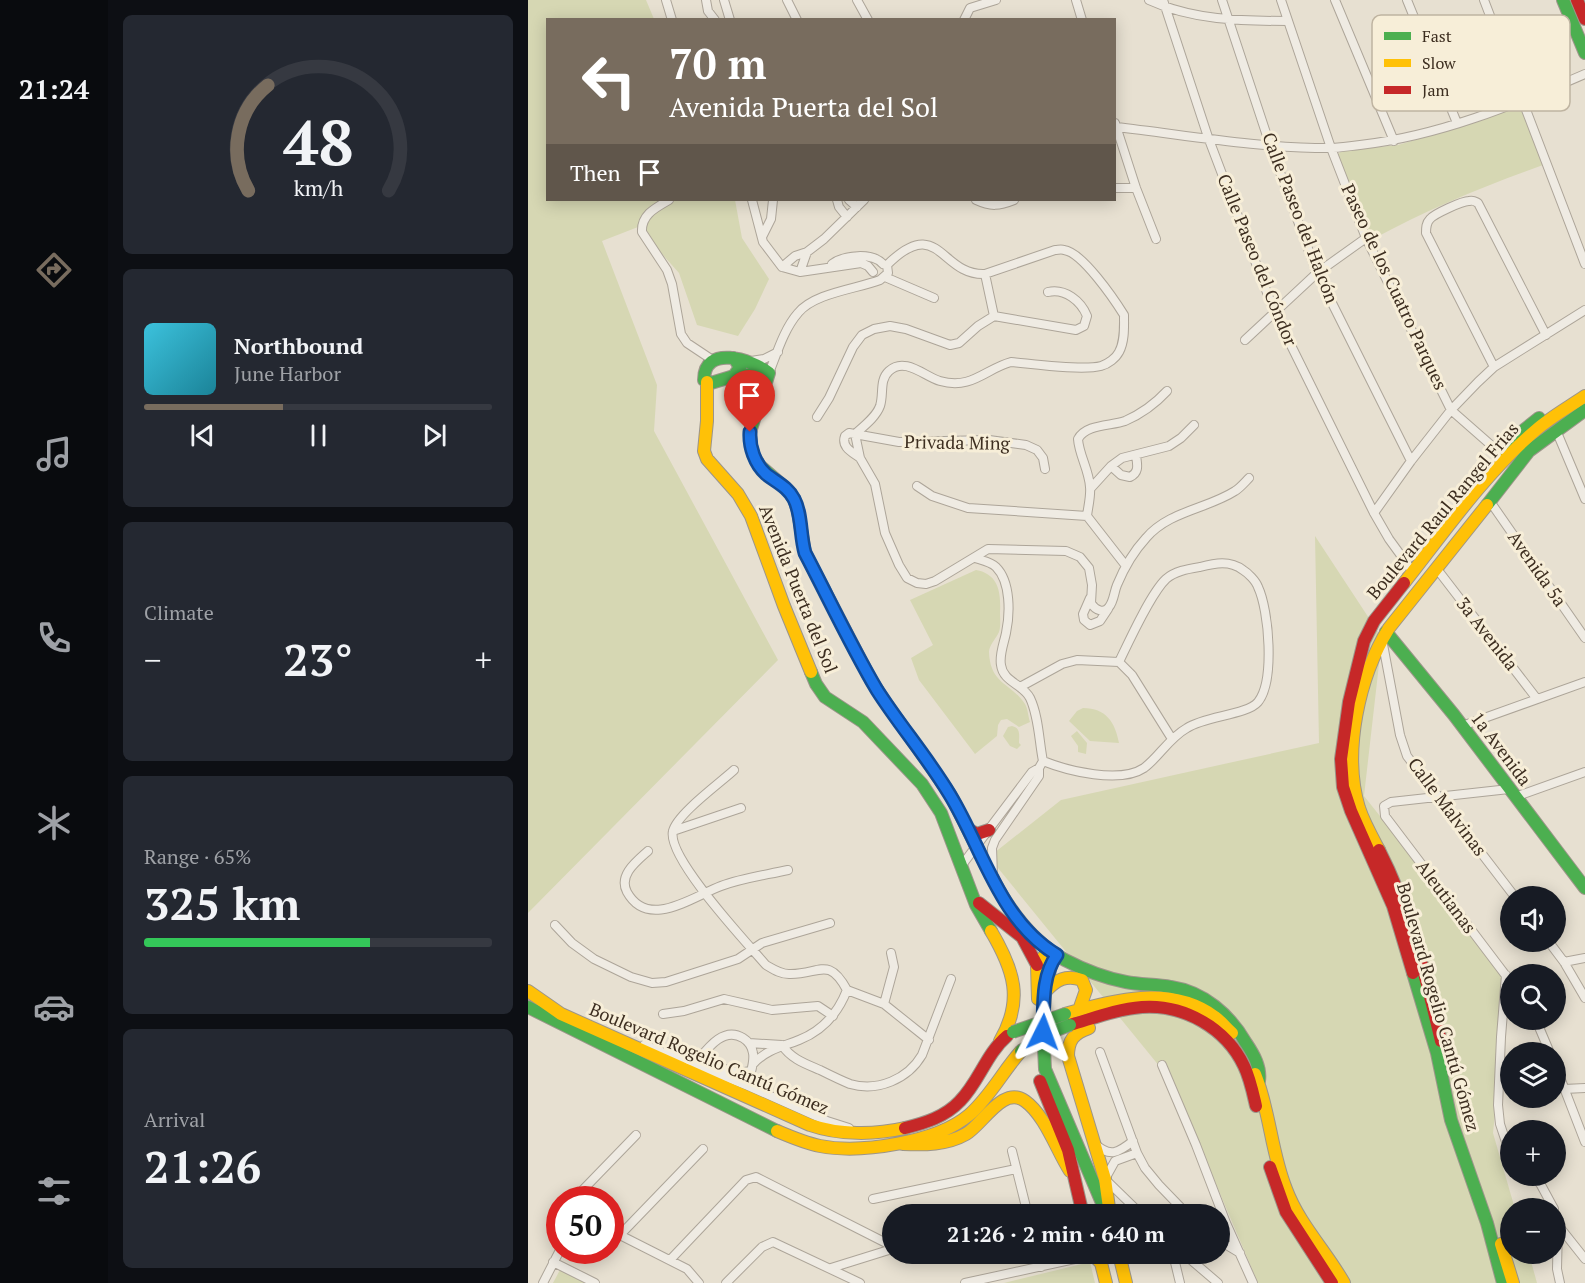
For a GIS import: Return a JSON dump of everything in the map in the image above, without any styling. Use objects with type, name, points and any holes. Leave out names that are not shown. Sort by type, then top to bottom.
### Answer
[{"type":"main road","points":[[1563,0],[1569,15]]},
{"type":"main road","points":[[1577,0],[1585,19]]},
{"type":"main road","points":[[1570,17],[1585,53]]},
{"type":"main road","points":[[714,361],[726,357],[751,361],[767,378]]},
{"type":"main road","points":[[734,358],[740,367],[737,374]]},
{"type":"main road","name":"Avenida Puerta del Sol","points":[[714,361],[709,364],[703,378],[707,382],[704,451],[707,459],[738,494],[751,516],[816,684],[825,697],[863,722],[875,733],[922,784],[941,813],[974,898],[998,943],[1014,986],[1010,1024],[1000,1041]]},
{"type":"main road","points":[[707,382],[717,382],[737,374],[767,378]]},
{"type":"main road","name":"Avenida Puerta del Sol","points":[[767,378],[750,432],[749,440],[755,457],[767,474],[785,487],[794,499],[805,553],[876,688],[950,795],[1008,905],[1036,939],[1053,953]]},
{"type":"main road","points":[[1475,496],[1500,453],[1526,427],[1585,387]]},
{"type":"main road","name":"Boulevard Raul Rangel Frias","points":[[1362,672],[1364,641],[1374,621],[1413,572],[1525,438],[1585,396]]},
{"type":"main road","points":[[1362,672],[1384,636],[1529,451],[1585,411]]},
{"type":"main road","name":"1a Avenida","points":[[1384,636],[1462,726],[1585,888]]},
{"type":"main road","name":"Boulevard Rogelio Cantú Gómez","points":[[1362,672],[1349,702],[1341,759],[1343,787],[1350,811],[1393,906],[1437,1053],[1451,1120],[1487,1223],[1503,1283]]},
{"type":"main road","name":"Boulevard Rogelio Cantú Gómez","points":[[1362,672],[1361,698],[1352,755],[1354,791],[1360,809],[1403,901],[1426,979],[1459,1118],[1513,1283]]},
{"type":"main road","points":[[922,784],[936,774]]},
{"type":"main road","points":[[968,829],[977,834],[989,830]]},
{"type":"main road","points":[[974,898],[1022,937],[1037,965],[1039,1009],[1035,1048],[1037,1070],[1068,1150],[1080,1204]]},
{"type":"main road","points":[[989,911],[1000,910],[1008,905]]},
{"type":"main road","points":[[1037,965],[1053,953]]},
{"type":"main road","points":[[1053,953],[1045,992],[1042,1052],[1045,1069],[1103,1204]]},
{"type":"main road","points":[[1053,953],[1109,978],[1174,987],[1197,995],[1214,1005],[1231,1020],[1242,1035],[1258,1066],[1260,1073],[1258,1081]]},
{"type":"main road","points":[[1045,992],[1054,982],[1065,977],[1071,976],[1082,980],[1086,990],[1079,1010]]},
{"type":"main road","points":[[528,982],[558,1007],[566,1020],[551,1024],[528,1016]]},
{"type":"main road","name":"Boulevard Rogelio Cantú Gómez","points":[[528,991],[566,1020],[765,1126],[821,1146],[845,1148],[893,1143],[943,1130],[965,1118],[976,1108],[1022,1051],[1079,1010],[1146,996],[1164,996],[1181,1000],[1199,1008],[1230,1030],[1240,1043],[1258,1081],[1278,1167],[1286,1190],[1296,1212],[1335,1266],[1344,1283]]},
{"type":"main road","points":[[1109,1204],[1105,1179],[1068,1056],[1069,1041],[1078,1031],[1122,1017],[1143,1006]]},
{"type":"main road","name":"Boulevard Rogelio Cantú Gómez","points":[[528,1007],[544,1016],[566,1020],[818,1128],[849,1132],[908,1127],[927,1122],[948,1112],[967,1092],[991,1052],[1000,1041],[1013,1032],[1143,1006],[1162,1006],[1193,1016],[1223,1036],[1236,1054],[1251,1085],[1278,1193],[1286,1212],[1332,1283]]},
{"type":"main road","points":[[893,1143],[917,1146],[941,1143],[966,1134],[981,1125],[1000,1101],[1008,1097],[1017,1097],[1034,1111],[1073,1175]]},
{"type":"main road","points":[[1094,1264],[1099,1283]]},
{"type":"main road","points":[[1102,1264],[1106,1283]]},
{"type":"main road","points":[[1116,1264],[1118,1283]]},
{"type":"main road","points":[[1121,1264],[1126,1283]]},
{"type":"street","points":[[706,0],[708,11],[714,18]]},
{"type":"street","points":[[724,0],[729,18]]},
{"type":"street","points":[[787,0],[795,18]]},
{"type":"street","points":[[857,0],[867,18]]},
{"type":"street","points":[[965,18],[970,8],[996,0]]},
{"type":"street","points":[[1076,0],[1081,18]]},
{"type":"street","points":[[1149,0],[1228,20],[1288,21]]},
{"type":"street","name":"Calle Paseo del Halcón","points":[[1222,0],[1270,145],[1317,273],[1412,461]]},
{"type":"street","name":"Paseo de los Cuatro Parques","points":[[1281,0],[1331,148],[1366,238],[1451,410],[1500,453]]},
{"type":"street","points":[[1335,0],[1372,88]]},
{"type":"street","points":[[1407,0],[1413,15]]},
{"type":"street","points":[[1484,0],[1490,15]]},
{"type":"street","points":[[666,18],[667,2]]},
{"type":"street","points":[[667,2],[671,18]]},
{"type":"street","name":"Calle Paseo del Cóndor","points":[[1164,4],[1208,137],[1274,311],[1374,513],[1413,572]]},
{"type":"street","points":[[1570,81],[1585,74]]},
{"type":"street","points":[[1381,111],[1394,141]]},
{"type":"street","points":[[1452,111],[1457,123]]},
{"type":"street","points":[[1116,125],[1270,145],[1331,148],[1394,141],[1494,111]]},
{"type":"street","points":[[1528,111],[1585,264]]},
{"type":"street","points":[[1116,128],[1156,239]]},
{"type":"street","points":[[1116,188],[1136,188]]},
{"type":"street","points":[[1494,368],[1426,233],[1429,219],[1466,201],[1472,200],[1478,203],[1546,335]]},
{"type":"street","points":[[668,201],[646,216],[642,226],[645,238],[667,270],[672,284],[681,334],[687,343],[714,361]]},
{"type":"street","points":[[752,201],[762,237],[770,254],[782,267],[800,272],[861,263],[873,272]]},
{"type":"street","points":[[762,237],[768,226],[773,201]]},
{"type":"street","points":[[837,201],[838,207],[847,217]]},
{"type":"street","points":[[850,201],[857,207]]},
{"type":"street","points":[[782,267],[795,256],[807,252],[824,239],[863,201]]},
{"type":"street","points":[[978,201],[996,206],[1011,201]]},
{"type":"street","points":[[757,220],[772,210]]},
{"type":"street","points":[[1245,339],[1317,273],[1366,238]]},
{"type":"street","points":[[855,434],[879,408],[883,380],[887,373],[899,366],[916,369],[941,381],[959,383],[980,378],[1001,365],[1011,363],[1074,367],[1101,366],[1111,362],[1119,354],[1122,345],[1124,315],[1095,275],[1071,252],[1064,250],[1055,250],[985,274],[968,273],[937,249],[927,245],[914,245],[885,264],[880,264],[866,284]]},
{"type":"street","points":[[800,272],[807,252]]},
{"type":"street","points":[[830,267],[835,261],[866,256],[875,258],[885,264],[888,273],[885,277],[934,298]]},
{"type":"street","points":[[985,274],[994,316]]},
{"type":"street","name":"Avenida Puerta del Sol","points":[[767,378],[790,325],[803,308],[820,299],[885,277]]},
{"type":"street","points":[[817,417],[829,398],[853,347],[862,335],[874,329],[890,326],[906,329],[950,345],[959,343],[978,326],[994,316],[1076,330],[1084,326],[1087,316],[1084,308],[1075,299],[1060,291],[1048,292]]},
{"type":"street","points":[[1374,513],[1451,410],[1494,368],[1585,310]]},
{"type":"street","points":[[751,361],[764,359],[778,352]]},
{"type":"street","points":[[1126,566],[1087,516],[1091,488],[1079,447],[1080,435],[1093,428],[1126,421],[1153,405],[1167,391]]},
{"type":"street","points":[[1091,488],[1111,466],[1122,458],[1169,446],[1194,425]]},
{"type":"street","points":[[1556,430],[1585,499]]},
{"type":"street","points":[[855,434],[849,433],[845,436],[844,443],[860,458]]},
{"type":"street","points":[[855,434],[860,458],[874,484],[885,532],[907,578],[926,584],[935,581],[988,549],[1066,551],[1080,557],[1089,568],[1092,585],[1090,598],[1083,614],[1084,620],[1090,625],[1096,625],[1108,609],[1126,566],[1146,537],[1159,526],[1237,490],[1249,478]]},
{"type":"street","name":"Privada Ming","points":[[855,434],[899,442],[989,440],[1026,445],[1037,450],[1043,458],[1045,470]]},
{"type":"street","points":[[1111,466],[1121,475],[1131,477],[1138,467],[1136,455]]},
{"type":"street","points":[[917,486],[932,496],[968,508],[1087,516]]},
{"type":"street","name":"Avenida 5a","points":[[1490,500],[1585,638]]},
{"type":"street","points":[[994,566],[1005,550]]},
{"type":"street","points":[[975,558],[994,566],[1002,576],[1006,587],[1007,630],[1000,664],[1004,674],[1011,682],[1020,687],[1029,697],[1034,712],[1041,765],[1039,776],[994,840],[992,858],[994,882]]},
{"type":"street","points":[[962,865],[1032,772],[1041,765],[1096,774],[1133,774],[1146,767],[1172,739],[1187,727],[1209,718],[1248,709],[1258,703],[1268,676],[1270,661],[1264,606],[1258,585],[1244,570],[1232,564],[1217,563],[1178,572],[1168,577],[1132,634],[1119,662]]},
{"type":"street","name":"3a Avenida","points":[[1437,568],[1537,699]]},
{"type":"street","points":[[1090,598],[1093,607],[1097,610],[1108,609]]},
{"type":"street","name":"Calle Malvinas","points":[[1384,636],[1400,735],[1407,756],[1507,886]]},
{"type":"street","points":[[1020,687],[1062,664],[1077,660],[1119,662],[1132,675],[1172,739]]},
{"type":"street","points":[[1462,726],[1585,682]]},
{"type":"street","points":[[734,770],[683,815],[673,831],[674,844],[704,894],[766,965],[789,974],[824,969],[832,971],[839,976],[847,990],[884,1004],[929,1040]]},
{"type":"street","points":[[1437,796],[1512,793],[1585,772]]},
{"type":"street","name":"Aleutianas","points":[[1437,796],[1386,803],[1384,816],[1500,968]]},
{"type":"street","points":[[673,831],[741,808]]},
{"type":"street","points":[[648,851],[632,865],[626,876],[625,888],[632,901],[645,910],[668,909],[722,886],[788,870]]},
{"type":"street","points":[[555,925],[572,943],[594,959],[631,977],[652,983],[666,982],[738,958],[762,943],[830,923]]},
{"type":"street","points":[[1556,952],[1585,998]]},
{"type":"street","points":[[884,1004],[894,967],[891,953]]},
{"type":"street","points":[[1564,962],[1585,958]]},
{"type":"street","points":[[749,1044],[782,1045],[791,1056],[850,1084],[876,1085],[897,1080],[917,1063],[929,1040],[951,979]]},
{"type":"street","points":[[705,1052],[715,1064],[740,1073],[751,1067],[765,1053],[810,1035],[833,1016],[840,1007],[847,990]]},
{"type":"street","points":[[663,1014],[684,1011],[724,999],[772,1010],[818,1006],[833,1016]]},
{"type":"street","points":[[566,1020],[584,1020],[693,1066],[748,1086],[827,1121],[864,1132]]},
{"type":"street","points":[[1500,1124],[1498,1105],[1502,1030]]},
{"type":"street","points":[[693,1066],[719,1038],[728,1035],[740,1036],[749,1044],[753,1053],[748,1086]]},
{"type":"street","points":[[1100,1052],[1137,1153],[1152,1177],[1178,1204]]},
{"type":"street","points":[[1162,1065],[1196,1145],[1215,1204]]},
{"type":"street","points":[[1566,1089],[1585,1088]]},
{"type":"street","points":[[1566,1094],[1585,1142]]},
{"type":"street","points":[[587,1186],[636,1135]]},
{"type":"street","points":[[1131,1204],[1105,1179],[1114,1157],[1133,1141]]},
{"type":"street","points":[[1094,1143],[1114,1157],[1137,1153]]},
{"type":"street","points":[[624,1231],[703,1149]]},
{"type":"street","points":[[1012,1151],[1025,1204]]},
{"type":"street","points":[[873,1199],[1016,1169]]},
{"type":"street","points":[[670,1260],[747,1180],[756,1177],[882,1242]]},
{"type":"street","points":[[1566,1235],[1585,1259]]},
{"type":"street","points":[[624,1237],[687,1269],[699,1283]]},
{"type":"street","points":[[1230,1238],[1253,1283]]},
{"type":"street","points":[[726,1283],[762,1247],[773,1242],[860,1283]]},
{"type":"street","points":[[1230,1248],[1240,1254]]},
{"type":"street","points":[[831,1268],[882,1250]]},
{"type":"street","points":[[543,1283],[552,1264]]},
{"type":"street","points":[[557,1264],[595,1283]]},
{"type":"street","points":[[965,1283],[1054,1264]]},
{"type":"street","points":[[1175,1264],[1180,1283]]},
{"type":"street","points":[[1196,1264],[1218,1283]]},
{"type":"street","points":[[1557,1264],[1560,1283]]},
{"type":"green space","points":[[528,0],[646,0],[654,18],[546,18],[546,201],[735,201],[742,238],[769,279],[755,309],[738,336],[697,325],[679,273],[638,227],[602,241],[657,385],[654,431],[778,660],[528,913]]},
{"type":"green space","points":[[1501,111],[1524,111],[1543,165],[1456,199],[1373,239],[1353,198],[1338,154],[1342,151],[1398,145],[1459,127]]},
{"type":"green space","points":[[1315,536],[1382,638],[1364,796],[1500,967],[1500,1030],[1504,1030],[1502,1042],[1500,1042],[1493,1133],[1500,1157],[1500,1186],[1508,1186],[1512,1198],[1500,1198],[1500,1264],[1532,1264],[1537,1283],[1258,1283],[1230,1217],[1230,1204],[1224,1204],[1173,1083],[989,857],[1061,800],[1319,743]]},
{"type":"green space","points":[[976,570],[990,576],[999,592],[1000,630],[990,647],[990,663],[997,677],[1025,704],[1030,722],[1019,727],[1007,719],[1001,720],[997,736],[975,754],[919,680],[911,658],[933,645],[910,600]]},
{"type":"green space","points":[[1083,708],[1098,711],[1108,718],[1115,729],[1119,743],[1090,741],[1069,721],[1077,711]]},
{"type":"green space","points":[[1012,726],[1019,732],[1021,745],[1017,749],[1010,746],[1003,736],[1008,727]]},
{"type":"green space","points":[[1077,731],[1087,743],[1086,754],[1078,752],[1078,746],[1071,736]]},
{"type":"green space","points":[[1082,1264],[1090,1264],[1095,1283],[1004,1283]]},
{"type":"green space","points":[[561,1268],[590,1283],[553,1283]]},
{"type":"traffic: fast","points":[[1563,0],[1569,15]]},
{"type":"traffic: fast","points":[[1570,17],[1585,53]]},
{"type":"traffic: fast","points":[[734,358],[740,367],[734,376],[711,383],[704,380],[706,369],[720,358],[730,358],[741,360],[751,363],[769,373],[750,432],[754,456],[759,465],[788,490],[794,499],[805,553],[871,680]]},
{"type":"traffic: fast","points":[[737,374],[754,375],[765,384]]},
{"type":"traffic: fast","points":[[1487,505],[1529,451],[1585,410]]},
{"type":"traffic: fast","points":[[1499,455],[1514,438],[1539,418]]},
{"type":"traffic: fast","points":[[1386,632],[1454,715],[1585,888]]},
{"type":"traffic: fast","points":[[811,672],[825,697],[863,722],[922,784],[941,813],[976,905],[991,931]]},
{"type":"traffic: fast","points":[[995,883],[1025,927],[1043,945],[1065,960],[1118,980],[1183,990],[1215,1006],[1232,1023],[1252,1052],[1258,1066],[1259,1081]]},
{"type":"traffic: fast","points":[[1057,955],[1051,965],[1045,994],[1043,1027],[1045,1069],[1102,1204]]},
{"type":"traffic: fast","points":[[1413,973],[1437,1053],[1451,1120],[1487,1223],[1503,1283]]},
{"type":"traffic: fast","points":[[528,1007],[777,1131]]},
{"type":"traffic: fast","points":[[1013,1032],[1065,1014]]},
{"type":"traffic: fast","points":[[1021,1051],[1046,1034],[1070,1025]]},
{"type":"traffic: slow","points":[[707,382],[704,451],[707,459],[738,494],[751,516],[811,672]]},
{"type":"traffic: slow","points":[[1404,583],[1466,503],[1517,447],[1542,425],[1585,396]]},
{"type":"traffic: slow","points":[[1379,850],[1359,808],[1352,763],[1356,715],[1369,668],[1389,628],[1487,505]]},
{"type":"traffic: slow","points":[[991,931],[1005,959],[1013,985],[1012,1012],[1000,1041]]},
{"type":"traffic: slow","points":[[1038,999],[1037,965],[1049,950]]},
{"type":"traffic: slow","points":[[1045,992],[1062,979],[1082,980],[1086,990],[1079,1010]]},
{"type":"traffic: slow","points":[[528,991],[561,1014],[810,1125],[833,1131],[857,1133],[905,1128]]},
{"type":"traffic: slow","points":[[1065,1014],[1122,1000],[1161,998],[1198,1007],[1217,1019],[1232,1033]]},
{"type":"traffic: slow","points":[[1089,1028],[1079,1032],[1073,1038],[1068,1056],[1105,1179],[1108,1204]]},
{"type":"traffic: slow","points":[[777,1131],[809,1143],[837,1148],[877,1147],[919,1139],[955,1124],[969,1115],[1021,1051]]},
{"type":"traffic: slow","points":[[1255,1074],[1264,1102],[1277,1161],[1291,1202],[1344,1283]]},
{"type":"traffic: slow","points":[[903,1144],[935,1144],[959,1138],[973,1129],[1001,1102],[1017,1097],[1025,1101],[1039,1115],[1070,1171]]},
{"type":"traffic: slow","points":[[1101,1264],[1106,1283]]},
{"type":"traffic: slow","points":[[1121,1264],[1126,1283]]},
{"type":"traffic: slow","points":[[1507,1264],[1513,1283]]},
{"type":"traffic: jam","points":[[1577,0],[1585,19]]},
{"type":"traffic: jam","points":[[1404,583],[1374,621],[1364,641],[1349,702],[1341,759],[1343,787],[1351,811],[1393,906],[1413,973]]},
{"type":"traffic: jam","points":[[871,680],[950,794],[995,883]]},
{"type":"traffic: jam","points":[[968,829],[977,834],[989,830]]},
{"type":"traffic: jam","points":[[1379,850],[1408,919],[1423,967],[1441,1041]]},
{"type":"traffic: jam","points":[[979,903],[1022,937],[1037,965]]},
{"type":"traffic: jam","points":[[1070,1025],[1142,1007],[1158,1007],[1188,1014],[1215,1030],[1236,1052],[1248,1075],[1256,1106]]},
{"type":"traffic: jam","points":[[905,1128],[934,1119],[954,1107],[967,1093],[993,1051],[1007,1036]]},
{"type":"traffic: jam","points":[[1040,1081],[1068,1150],[1080,1204]]},
{"type":"traffic: jam","points":[[1270,1167],[1286,1212],[1332,1283]]},
{"type":"route","points":[[750,432],[749,440],[760,467],[785,487],[794,499],[805,553],[876,688],[950,795],[1008,905],[1036,939],[1057,955],[1051,965],[1046,984],[1043,1032]]}]
